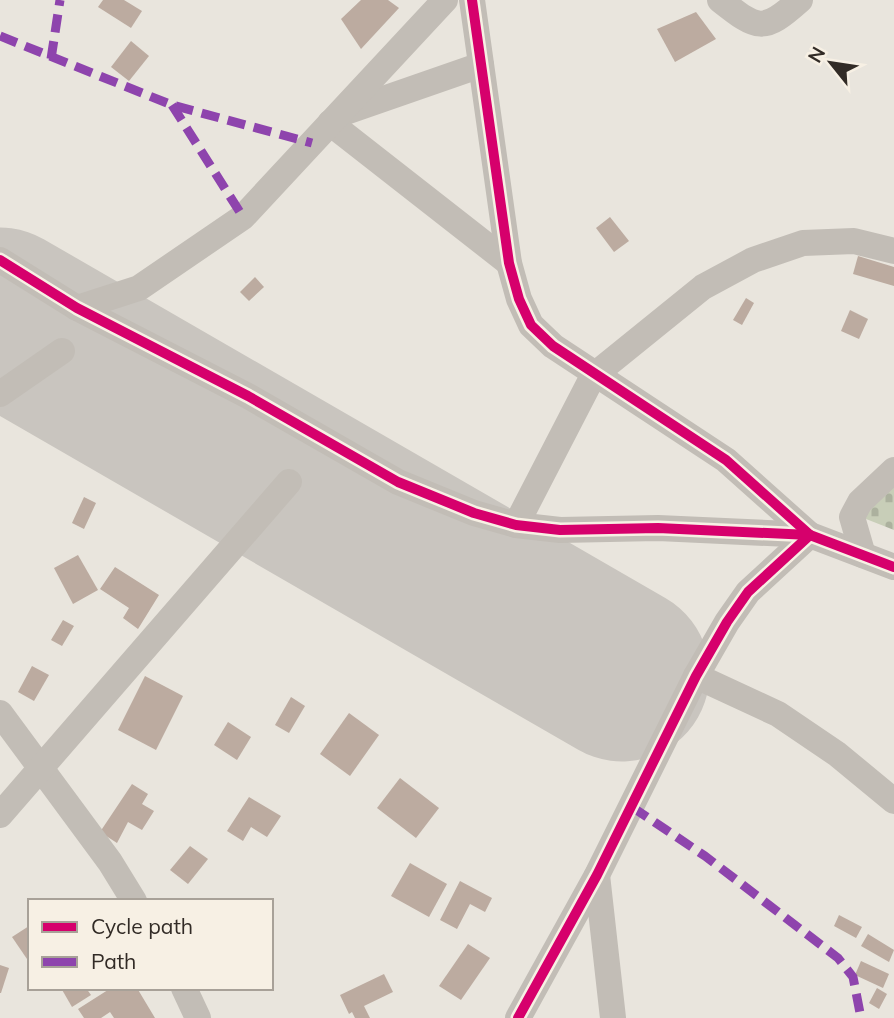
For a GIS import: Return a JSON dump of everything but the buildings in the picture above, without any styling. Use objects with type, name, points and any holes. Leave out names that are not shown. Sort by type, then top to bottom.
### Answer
[{"type":"street","points":[[77,308],[139,288],[234,223],[445,0]]},
{"type":"street","points":[[472,0],[509,263],[519,299],[531,325],[553,346],[593,376],[726,460],[818,537],[894,567]]},
{"type":"street","points":[[720,0],[755,25],[766,25],[800,0]]},
{"type":"street","points":[[335,118],[481,65]]},
{"type":"street","points":[[335,118],[509,263]]},
{"type":"street","points":[[516,525],[593,376],[703,287],[754,260],[803,243],[855,241],[894,251]]},
{"type":"street","points":[[0,260],[77,308],[248,396],[398,482],[474,513],[516,525],[560,530],[658,528],[818,537]]},
{"type":"street","points":[[0,394],[62,351]]},
{"type":"street","points":[[518,1018],[597,875],[696,676],[748,592],[818,537],[852,517],[860,502],[894,470]]},
{"type":"street","points":[[0,815],[289,482]]},
{"type":"street","points":[[852,517],[863,555]]},
{"type":"street","points":[[696,676],[778,714],[837,754],[894,802]]},
{"type":"street","points":[[0,713],[110,862],[133,899]]},
{"type":"street","points":[[597,875],[613,1018]]},
{"type":"street","points":[[185,990],[198,1018]]},
{"type":"green space","points":[[894,486],[894,530],[861,517]]},
{"type":"runway","points":[[0,315],[622,674]]},
{"type":"marked path","points":[[51,59],[60,0]]},
{"type":"marked path","points":[[0,36],[172,105],[312,143]]},
{"type":"marked path","points":[[172,105],[243,217]]},
{"type":"marked path","points":[[632,807],[705,856],[838,958],[853,977],[861,1018]]},
{"type":"cycle path","points":[[472,0],[509,263],[519,299],[531,325],[553,346],[726,460],[810,535],[748,592],[727,622],[696,676],[597,875],[518,1018]]},
{"type":"cycle path","points":[[0,260],[77,308],[248,396],[398,482],[474,513],[516,525],[560,530],[658,528],[810,535],[894,567]]}]
